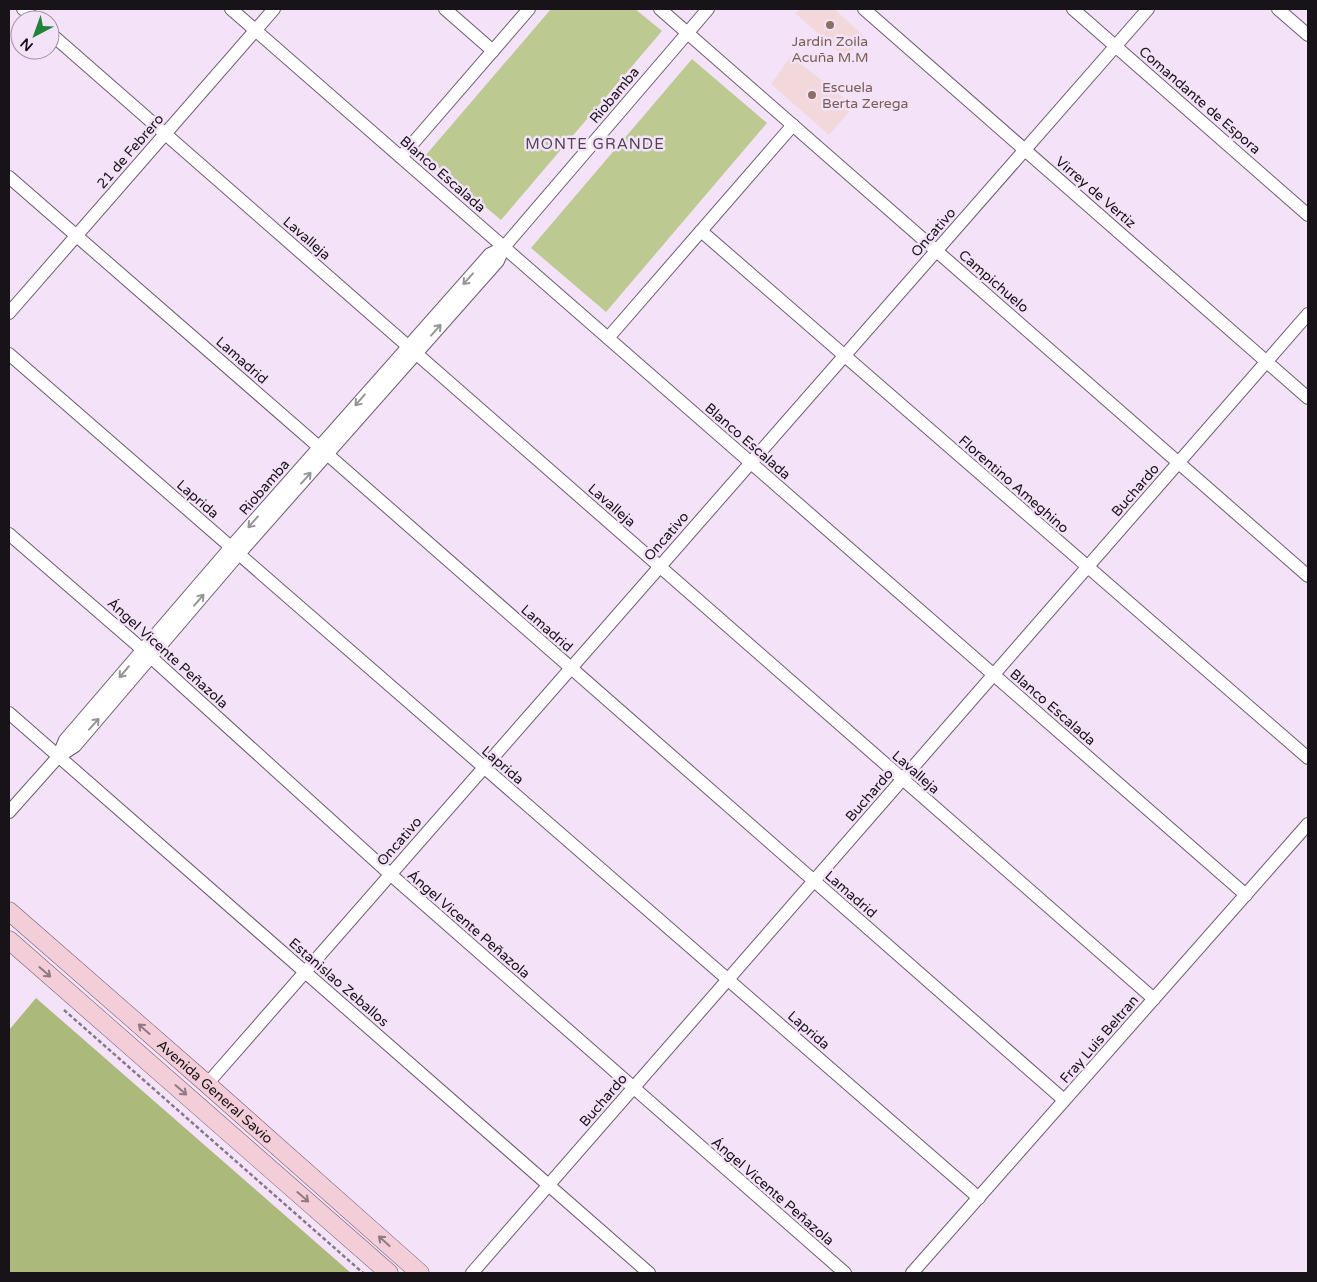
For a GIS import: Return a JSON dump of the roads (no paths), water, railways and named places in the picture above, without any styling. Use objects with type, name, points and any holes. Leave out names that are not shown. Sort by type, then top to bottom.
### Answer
[{"type":"main road","name":"Avenida General Savio","points":[[9,911],[420,1273]]},
{"type":"main road","name":"Avenida General Savio","points":[[9,940],[389,1273]]},
{"type":"street","name":"Blanco Escalada","points":[[231,9],[1246,895]]},
{"type":"street","name":"21 de Febrero","points":[[9,313],[274,9]]},
{"type":"street","points":[[445,9],[493,51]]},
{"type":"street","points":[[401,157],[529,9]]},
{"type":"street","name":"Campichuelo","points":[[660,9],[1308,576]]},
{"type":"street","name":"Riobamba","points":[[9,812],[58,757],[75,746],[147,653],[234,551],[412,350],[490,254],[504,247],[708,9]]},
{"type":"street","name":"Virrey de Vertiz","points":[[864,9],[1308,398]]},
{"type":"street","name":"Comandante de Espora","points":[[1073,9],[1308,215]]},
{"type":"street","name":"Oncativo","points":[[207,1084],[1148,9]]},
{"type":"street","points":[[1278,9],[1308,35]]},
{"type":"street","name":"Lavalleja","points":[[60,42],[1154,999]]},
{"type":"street","points":[[608,338],[793,125]]},
{"type":"street","name":"Lamadrid","points":[[9,178],[323,450],[1064,1100]]},
{"type":"street","name":"Florentino Ameghino","points":[[701,232],[1308,758]]},
{"type":"street","name":"Buchardo","points":[[472,1273],[1308,314]]},
{"type":"street","name":"Laprida","points":[[9,354],[978,1198]]},
{"type":"street","name":"Ángel Vicente Peñazola","points":[[9,534],[147,653],[390,874],[845,1273]]},
{"type":"street","name":"Estanislao Zeballos","points":[[9,713],[649,1273]]},
{"type":"street","name":"Fray Luis Beltran","points":[[912,1273],[1308,824]]},
{"type":"place","name":"Jardin Zoila Acuña M.M","points":[[830,25]]},
{"type":"place","name":"Escuela Berta Zerega","points":[[812,95]]},
{"type":"district","name":"MONTE GRANDE","points":[[595,144]]}]
